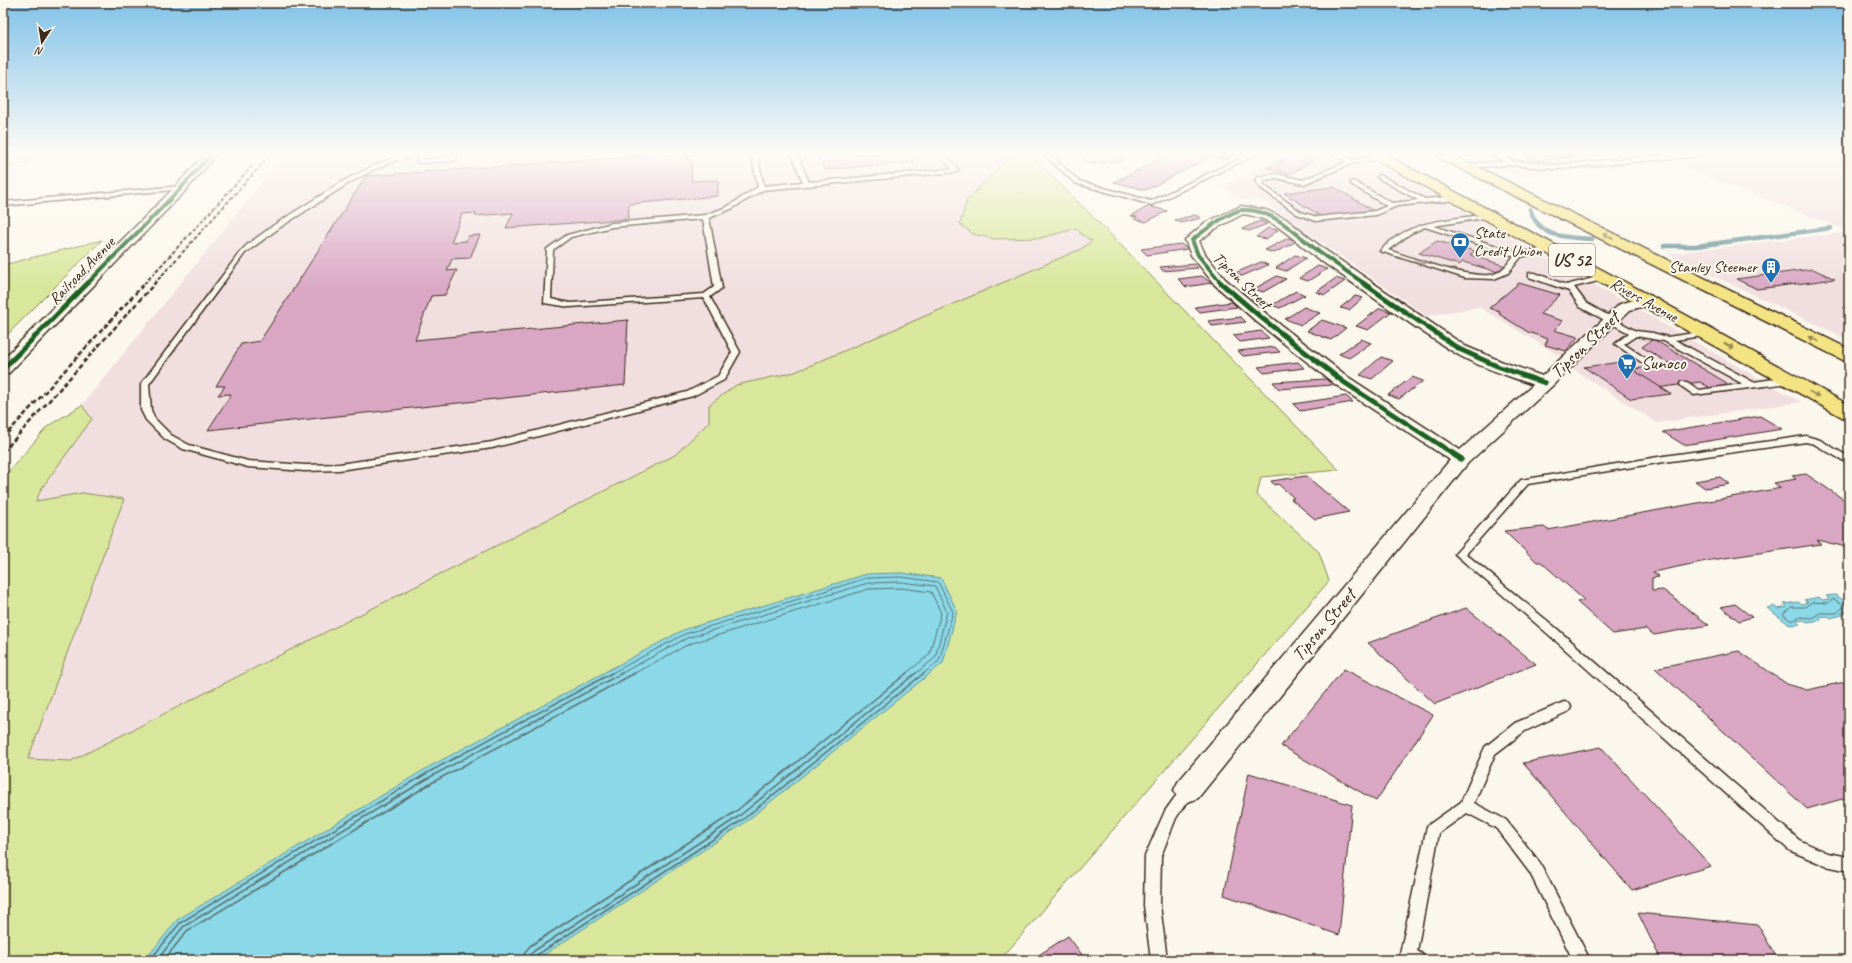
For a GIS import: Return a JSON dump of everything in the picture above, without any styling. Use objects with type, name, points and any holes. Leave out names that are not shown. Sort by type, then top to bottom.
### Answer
[{"type":"main road","name":"Rivers Avenue","points":[[1459,199],[1849,412]]},
{"type":"main road","name":"US 52","points":[[1532,199],[1849,356]]},
{"type":"street","name":"Railroad Avenue","points":[[3,370],[11,356],[171,199]]},
{"type":"street","name":"Tipson Street","points":[[1461,459],[1342,381],[1263,319],[1220,282],[1198,256],[1192,240],[1210,226],[1242,210],[1261,212],[1281,222],[1320,253],[1459,349],[1497,366],[1545,383]]},
{"type":"street","name":"Tipson Street","points":[[1188,790],[1461,459],[1545,383],[1625,307],[1647,301]]},
{"type":"lane","points":[[3,204],[60,199]]},
{"type":"lane","points":[[319,199],[263,235],[243,252],[145,384],[146,410],[151,420],[160,431],[186,447],[248,464],[305,468],[339,467],[492,444],[690,394],[721,378],[736,352],[706,296]]},
{"type":"lane","points":[[706,217],[718,288],[706,296],[570,305],[547,301],[550,249],[569,236],[612,226],[706,217],[729,208],[743,199]]},
{"type":"lane","points":[[1138,199],[1152,203],[1160,199]]},
{"type":"lane","points":[[1280,199],[1299,213],[1316,220],[1376,213],[1391,205],[1449,199]]},
{"type":"lane","points":[[1381,199],[1391,205]]},
{"type":"lane","points":[[1419,199],[1424,202]]},
{"type":"lane","points":[[1489,216],[1425,225],[1409,232],[1383,251],[1465,276],[1494,277],[1506,271],[1520,255]]},
{"type":"lane","points":[[1425,225],[1520,255],[1551,249]]},
{"type":"lane","points":[[1532,275],[1572,290],[1583,305],[1634,333],[1653,335],[1667,339],[1751,385]]},
{"type":"lane","points":[[1566,287],[1604,277]]},
{"type":"lane","points":[[1634,333],[1619,344],[1653,366]]},
{"type":"lane","points":[[1667,339],[1705,333]]},
{"type":"lane","points":[[1684,384],[1697,393],[1789,380]]},
{"type":"lane","points":[[1849,461],[1817,442],[1806,439],[1664,459],[1525,482],[1460,554],[1552,630],[1794,844],[1826,859],[1849,864]]},
{"type":"lane","points":[[1416,960],[1408,954],[1432,830],[1466,806],[1490,751],[1520,727],[1564,707]]},
{"type":"lane","points":[[1159,960],[1152,905],[1153,856],[1170,815],[1188,790]]},
{"type":"lane","points":[[1466,806],[1501,824],[1535,868],[1582,960]]},
{"type":"shaded area","points":[[249,199],[968,199],[967,200],[1041,238],[1077,228],[1081,234],[1093,241],[1081,249],[795,372],[736,385],[710,422],[675,455],[71,761],[27,760],[124,499],[82,493],[35,501],[41,489],[92,419],[82,405]]},
{"type":"shaded area","points":[[1240,199],[1441,199],[1801,402],[1657,423],[1565,364],[1568,361],[1479,307],[1426,316],[1260,199],[1243,201]]},
{"type":"shaded area","points":[[1766,199],[1849,199],[1849,231]]},
{"type":"shaded area","points":[[1849,232],[1849,340],[1668,254]]},
{"type":"green space","points":[[1075,199],[1339,470],[1261,477],[1257,495],[1319,552],[1329,581],[1000,960],[3,960],[3,478],[48,426],[82,405],[92,419],[41,489],[36,501],[82,493],[124,499],[28,759],[71,761],[675,455],[709,422],[709,405],[736,385],[795,372],[1081,249],[1092,241],[1081,234],[1077,228],[1041,238],[995,239],[973,234],[960,224],[967,200]]},
{"type":"green space","points":[[102,240],[3,339],[3,265]]},
{"type":"water","points":[[901,573],[941,578],[957,611],[943,663],[743,824],[536,960],[145,960],[177,920],[427,768],[683,630],[867,574]]},
{"type":"water","points":[[1836,595],[1849,604],[1849,613],[1841,613],[1843,615],[1830,618],[1827,616],[1819,617],[1822,620],[1808,622],[1804,620],[1797,621],[1800,624],[1790,625],[1767,608],[1774,606],[1778,609],[1787,607],[1784,604],[1798,602],[1802,604],[1808,602],[1804,600],[1819,597],[1822,600],[1829,599],[1826,596]]},
{"type":"building","points":[[351,199],[685,199],[629,204],[628,219],[506,228],[513,213],[475,216],[476,213],[462,214],[451,242],[466,241],[468,236],[480,235],[470,258],[452,259],[447,271],[457,270],[445,295],[431,296],[415,340],[628,320],[625,385],[208,430],[231,394],[218,395],[225,386],[216,386],[241,344],[260,341]]},
{"type":"building","points":[[1293,199],[1354,199],[1374,211],[1322,217]]},
{"type":"building","points":[[1149,206],[1167,211],[1146,222],[1134,219],[1137,217],[1131,216]]},
{"type":"building","points":[[1195,215],[1201,218],[1181,223],[1175,220]]},
{"type":"building","points":[[1260,221],[1267,224],[1249,231],[1242,229]]},
{"type":"building","points":[[1268,228],[1278,230],[1266,239],[1256,237]]},
{"type":"building","points":[[1288,238],[1297,241],[1274,253],[1265,250]]},
{"type":"building","name":"State Credit Union","points":[[1437,241],[1475,251],[1470,255],[1506,266],[1498,272],[1463,262],[1459,265],[1419,253]]},
{"type":"building","points":[[1181,244],[1188,249],[1147,255],[1141,249]]},
{"type":"building","points":[[1295,255],[1306,258],[1286,271],[1276,268]]},
{"type":"building","points":[[1261,262],[1268,265],[1242,276],[1235,273]]},
{"type":"building","points":[[1194,264],[1198,268],[1163,271],[1160,267]]},
{"type":"building","points":[[1318,266],[1327,269],[1308,281],[1299,278]]},
{"type":"building","name":"Stanley Steemer","points":[[1813,269],[1835,279],[1757,289],[1736,279]]},
{"type":"building","points":[[1202,276],[1211,283],[1186,287],[1178,279]]},
{"type":"building","points":[[1277,276],[1286,279],[1263,292],[1254,289]]},
{"type":"building","points":[[1336,278],[1345,281],[1325,295],[1316,292]]},
{"type":"building","points":[[1519,283],[1560,295],[1540,314],[1563,321],[1554,330],[1578,337],[1566,351],[1545,345],[1548,339],[1528,332],[1499,314],[1500,311],[1489,308]]},
{"type":"building","points":[[1296,291],[1305,295],[1280,308],[1272,305]]},
{"type":"building","points":[[1355,296],[1363,298],[1349,310],[1340,308]]},
{"type":"building","points":[[1232,302],[1237,307],[1200,312],[1195,307]]},
{"type":"building","points":[[1304,307],[1320,313],[1301,325],[1285,319]]},
{"type":"building","points":[[1380,308],[1391,312],[1368,330],[1356,326]]},
{"type":"building","points":[[1241,317],[1246,322],[1212,326],[1208,321]]},
{"type":"building","points":[[1322,320],[1346,328],[1331,340],[1307,331]]},
{"type":"building","points":[[1261,331],[1269,338],[1240,342],[1233,335]]},
{"type":"building","points":[[1361,339],[1371,343],[1349,358],[1339,354]]},
{"type":"building","points":[[1653,339],[1727,383],[1717,392],[1700,382],[1657,388],[1627,370],[1670,364],[1642,347]]},
{"type":"building","points":[[1275,347],[1280,352],[1243,356],[1238,351]]},
{"type":"building","points":[[1381,357],[1393,361],[1372,379],[1360,375]]},
{"type":"building","points":[[1298,362],[1304,368],[1264,373],[1258,367]]},
{"type":"building","name":"Sunoco","points":[[1621,362],[1671,394],[1631,399],[1584,367]]},
{"type":"building","points":[[1412,377],[1423,381],[1399,399],[1388,395]]},
{"type":"building","points":[[1326,379],[1332,385],[1279,389],[1273,382]]},
{"type":"building","points":[[1346,396],[1353,402],[1300,411],[1293,404]]},
{"type":"building","points":[[1760,416],[1782,429],[1684,445],[1663,432]]},
{"type":"building","points":[[1806,474],[1849,503],[1849,551],[1842,546],[1817,540],[1821,544],[1711,560],[1653,572],[1659,577],[1652,578],[1652,591],[1663,590],[1709,625],[1654,635],[1646,629],[1613,634],[1577,602],[1584,600],[1541,562],[1537,562],[1504,531],[1544,527],[1548,530],[1781,488],[1774,483],[1796,479],[1792,476]]},
{"type":"building","points":[[1306,476],[1349,512],[1315,519],[1291,499],[1294,498],[1278,484],[1274,485],[1271,481]]},
{"type":"building","points":[[1720,477],[1730,484],[1705,488],[1695,481]]},
{"type":"building","points":[[1735,604],[1752,617],[1739,621],[1721,607]]},
{"type":"building","points":[[1466,608],[1536,664],[1435,704],[1368,643]]},
{"type":"building","points":[[1739,651],[1787,684],[1807,690],[1849,681],[1849,787],[1847,787],[1849,789],[1849,797],[1807,809],[1655,668]]},
{"type":"building","points":[[1344,669],[1433,715],[1376,801],[1281,746]]},
{"type":"building","points":[[1601,747],[1711,866],[1632,890],[1523,763]]},
{"type":"building","points":[[1249,773],[1352,805],[1339,935],[1224,895]]},
{"type":"building","points":[[1638,913],[1758,925],[1778,960],[1661,960]]},
{"type":"building","points":[[1068,936],[1086,960],[1031,960]]},
{"type":"waterway","points":[[1530,209],[1534,219],[1547,231],[1563,237],[1592,239]]},
{"type":"waterway","points":[[1664,246],[1696,246],[1831,228]]},
{"type":"railway","points":[[144,284],[222,199]]},
{"type":"railway","points":[[154,284],[231,199]]},
{"type":"railway","points":[[3,438],[145,283]]},
{"type":"railway","points":[[3,452],[155,283]]},
{"type":"cycle path","points":[[3,369],[170,199]]},
{"type":"cycle path","points":[[1461,459],[1342,381],[1263,319],[1220,282],[1198,255],[1192,240],[1210,226],[1241,210],[1261,213],[1281,222],[1320,253],[1459,349],[1497,366],[1545,383]]},
{"type":"place","name":"State Credit Union","points":[[1460,259]]},
{"type":"place","name":"Stanley Steemer","points":[[1771,284]]},
{"type":"place","name":"Sunoco","points":[[1627,380]]}]
